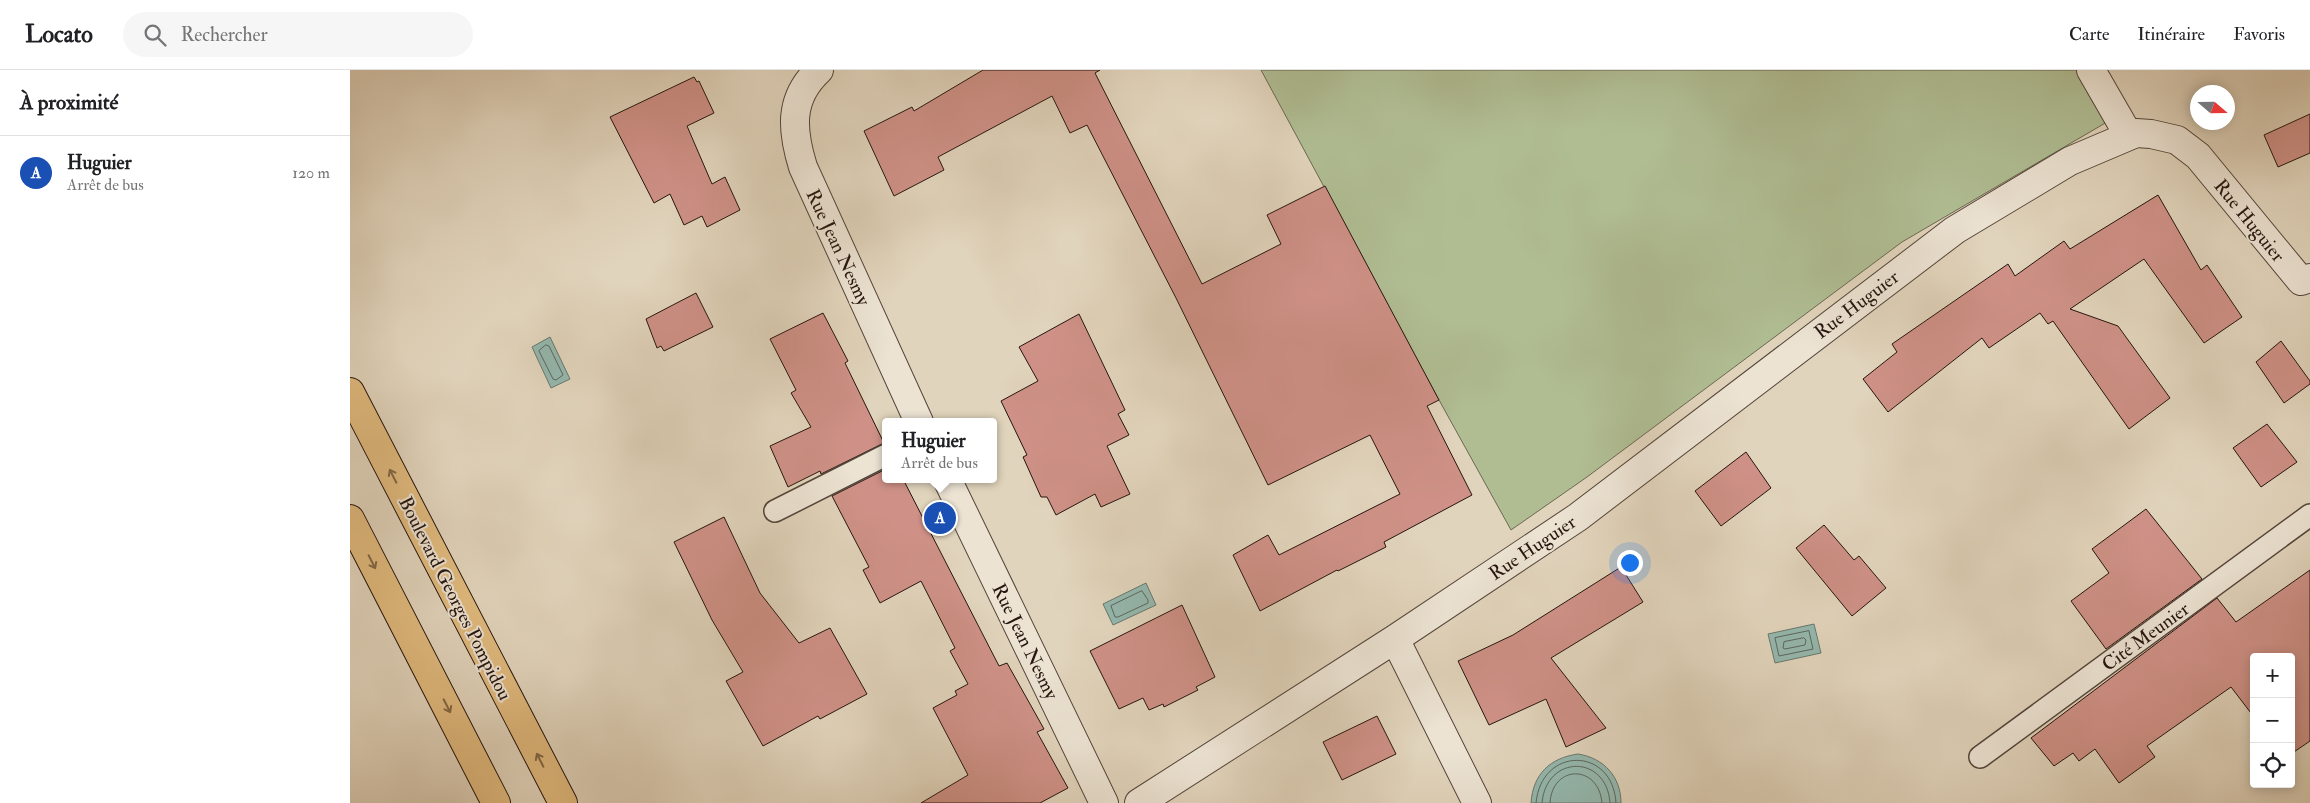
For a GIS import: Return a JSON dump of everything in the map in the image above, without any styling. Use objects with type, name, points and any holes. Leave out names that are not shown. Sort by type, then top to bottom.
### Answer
[{"type":"main road","name":"Boulevard Georges Pompidou","points":[[350,392],[563,803]]},
{"type":"main road","points":[[350,518],[496,803]]},
{"type":"street","name":"Rue Jean Nesmy","points":[[819,70],[800,96],[794,116],[794,138],[798,153],[917,418]]},
{"type":"street","points":[[2091,70],[2129,136]]},
{"type":"street","name":"Rue Huguier","points":[[1139,803],[1395,639],[1578,517],[1955,230],[2070,161],[2136,133],[2151,134],[2177,140],[2198,156],[2307,285]]},
{"type":"street","name":"Rue Jean Nesmy","points":[[949,483],[1104,803]]},
{"type":"street","points":[[1395,639],[1477,803]]},
{"type":"lane","points":[[775,512],[882,457]]},
{"type":"lane","name":"Cité Meunier","points":[[1980,757],[2310,515]]},
{"type":"green space","points":[[1261,70],[2080,70],[2107,122],[1902,242],[1587,477],[1511,530]]},
{"type":"water","points":[[550,337],[570,379],[551,388],[532,347]]},
{"type":"water","points":[[1146,583],[1156,605],[1113,625],[1103,604]]},
{"type":"water","points":[[1814,624],[1821,653],[1775,663],[1768,634]]},
{"type":"water","points":[[1578,754],[1596,760],[1609,770],[1618,785],[1621,803],[1531,803],[1535,784],[1545,769],[1559,759]]},
{"type":"building","points":[[983,70],[1100,70],[1095,73],[1202,284],[1281,244],[1267,215],[1325,186],[1439,400],[1427,406],[1472,495],[1384,542],[1386,547],[1337,570],[1260,611],[1233,555],[1268,535],[1279,555],[1400,494],[1370,435],[1268,485],[1176,298],[1087,125],[1070,133],[1052,96],[938,157],[944,170],[894,196],[864,131],[912,107],[914,111]]},
{"type":"building","points":[[694,77],[697,82],[699,81],[714,113],[687,126],[712,184],[725,177],[740,210],[707,227],[702,216],[684,225],[670,194],[654,203],[610,117]]},
{"type":"building","points":[[2310,114],[2310,153],[2278,167],[2264,135]]},
{"type":"building","points":[[2158,195],[2201,270],[2207,265],[2242,317],[2204,343],[2144,259],[2070,309],[2118,326],[2170,398],[2129,429],[2053,321],[2048,324],[2040,313],[1989,348],[1982,338],[1888,412],[1863,379],[1897,352],[1892,344],[2008,264],[2015,276],[2064,241],[2070,249]]},
{"type":"building","points":[[696,293],[713,327],[664,351],[661,346],[657,348],[646,319]]},
{"type":"building","points":[[823,313],[848,361],[845,363],[882,439],[882,444],[821,474],[820,471],[788,487],[770,446],[811,427],[791,393],[796,390],[770,339]]},
{"type":"building","points":[[1079,314],[1125,410],[1118,414],[1129,435],[1107,446],[1130,494],[1101,507],[1095,494],[1056,515],[1047,497],[1041,497],[1023,457],[1027,455],[1001,401],[1038,381],[1019,347]]},
{"type":"building","points":[[2281,341],[2310,381],[2310,384],[2284,403],[2256,362]]},
{"type":"building","points":[[2267,424],[2297,462],[2261,487],[2233,448]]},
{"type":"building","points":[[1746,452],[1771,488],[1721,526],[1695,491]]},
{"type":"building","points":[[882,471],[882,483],[905,483],[999,666],[1007,663],[1044,729],[1037,732],[1068,788],[1040,803],[921,803],[968,775],[933,708],[957,695],[955,691],[968,684],[950,651],[955,648],[921,581],[880,603],[863,570],[869,567],[832,496]]},
{"type":"building","points":[[2146,509],[2202,579],[2106,649],[2071,601],[2109,573],[2092,549]]},
{"type":"building","points":[[724,517],[760,593],[799,643],[830,628],[867,694],[820,719],[818,716],[763,746],[726,681],[743,672],[712,620],[674,542]]},
{"type":"building","points":[[1824,525],[1854,560],[1859,556],[1886,588],[1852,616],[1796,548]]},
{"type":"building","points":[[1621,567],[1643,602],[1551,658],[1606,728],[1566,747],[1546,699],[1489,725],[1458,661],[1513,635]]},
{"type":"building","points":[[2310,570],[2310,741],[2295,751],[2295,653],[2250,653],[2250,712],[2231,687],[2147,746],[2155,757],[2119,783],[2095,749],[2079,761],[2073,753],[2054,766],[2031,738],[2217,598],[2236,622]]},
{"type":"building","points":[[1182,605],[1215,677],[1196,687],[1198,690],[1164,707],[1163,704],[1149,710],[1143,698],[1119,709],[1090,651]]},
{"type":"building","points":[[1377,716],[1396,754],[1342,780],[1323,742]]},
{"type":"place","name":"Huguier","points":[[940,518]]}]
